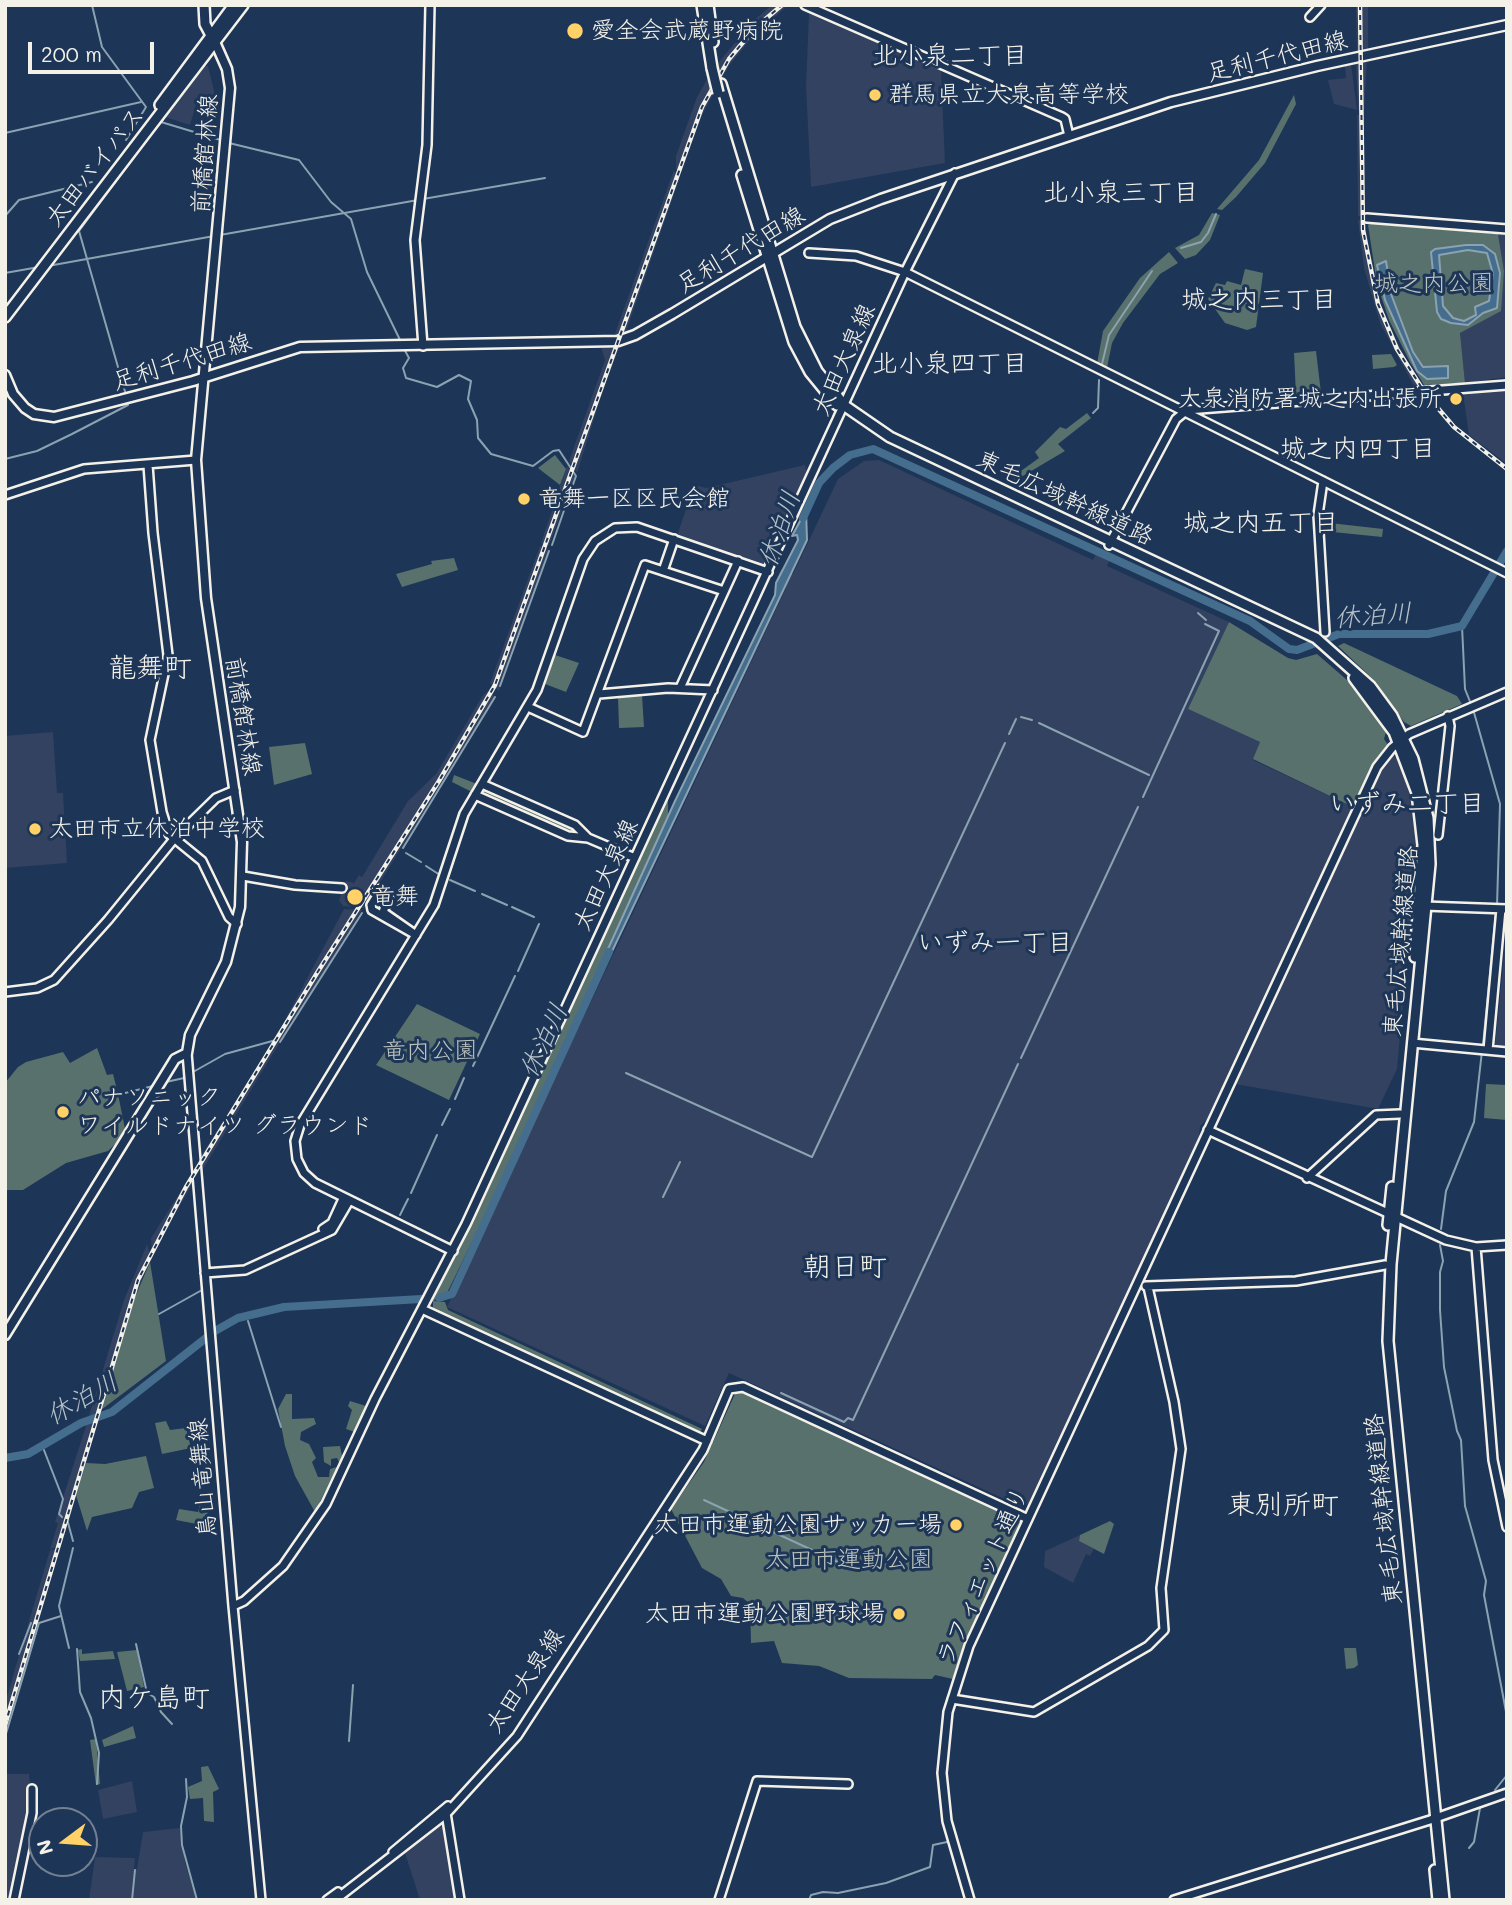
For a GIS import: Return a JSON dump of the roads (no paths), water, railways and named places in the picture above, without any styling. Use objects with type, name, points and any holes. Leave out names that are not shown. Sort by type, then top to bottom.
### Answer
[{"type":"highway","points":[[206,5],[213,37]]},
{"type":"highway","points":[[213,37],[234,5]]},
{"type":"highway","points":[[213,37],[243,5]]},
{"type":"highway","name":"東毛広域幹線道路","points":[[702,5],[720,88],[769,255],[803,347],[844,409],[890,437],[1313,640],[1366,691],[1401,739],[1421,811],[1423,906],[1412,1043],[1385,1265],[1383,1364],[1432,1819],[1444,1900]]},
{"type":"highway","name":"東毛広域幹線道路","points":[[708,5],[714,65]]},
{"type":"highway","name":"太田バイパス","points":[[5,306],[213,37]]},
{"type":"highway","name":"太田バイパス","points":[[5,317],[213,37]]},
{"type":"highway","name":"東毛広域幹線道路","points":[[1423,906],[1400,1114],[1392,1216],[1388,1352],[1438,1900]]},
{"type":"main road","name":"足利千代田線","points":[[5,375],[22,405],[34,414],[49,417],[64,416],[202,378],[300,347],[596,343],[625,340],[837,215],[1171,102],[1261,79],[1507,25]]},
{"type":"main road","name":"前橋館林線","points":[[5,1335],[174,1059],[187,1053],[190,1035],[221,975],[237,924],[243,876],[236,790],[206,598],[196,460],[230,81],[213,37]]},
{"type":"street","points":[[423,346],[415,240],[427,145],[430,5]]},
{"type":"street","points":[[806,5],[1065,119],[1069,136]]},
{"type":"street","points":[[1310,17],[1321,5]]},
{"type":"street","name":"太田大泉線","points":[[233,1606],[244,1601],[283,1566],[314,1526],[375,1399],[424,1310],[844,409],[905,272],[955,173]]},
{"type":"street","points":[[1367,218],[1507,229]]},
{"type":"street","points":[[809,253],[856,256],[905,272],[1500,570]]},
{"type":"street","points":[[1110,543],[1176,419],[1184,411],[1310,398],[1507,384]]},
{"type":"street","points":[[5,495],[84,469],[196,460]]},
{"type":"street","points":[[148,465],[153,533],[168,655],[150,747],[165,824],[174,839],[202,861],[229,917],[237,924]]},
{"type":"street","points":[[1323,481],[1318,515],[1325,632]]},
{"type":"street","points":[[453,1251],[315,1183],[304,1173],[295,1152],[296,1136],[312,1103],[416,935],[441,888],[458,829],[475,794],[528,708],[545,670],[583,559],[594,541],[610,530],[629,526],[768,572]]},
{"type":"street","points":[[663,571],[674,539]]},
{"type":"street","points":[[680,688],[738,561]]},
{"type":"street","points":[[528,708],[583,732],[645,565],[724,591]]},
{"type":"street","points":[[599,694],[680,688],[713,690]]},
{"type":"street","points":[[1401,739],[1507,692]]},
{"type":"street","points":[[1438,835],[1450,726],[1448,716]]},
{"type":"street","name":"ラフィエット通り","points":[[970,1900],[947,1821],[942,1788],[944,1737],[952,1699],[969,1646],[1371,778],[1382,758],[1401,739]]},
{"type":"street","points":[[482,784],[575,825],[588,838]]},
{"type":"street","points":[[5,992],[37,988],[54,980],[108,920],[174,839],[216,798],[236,790]]},
{"type":"street","points":[[475,794],[568,836],[588,838],[635,858]]},
{"type":"street","points":[[243,876],[295,885],[342,888]]},
{"type":"street","points":[[381,889],[390,896],[383,912],[416,935],[372,910],[371,905],[381,889]]},
{"type":"street","points":[[1423,906],[1504,909],[1488,1050]]},
{"type":"street","points":[[1412,1043],[1507,1052]]},
{"type":"street","name":"鳥山竜舞線","points":[[187,1053],[233,1606],[261,1900]]},
{"type":"street","points":[[1307,1178],[1376,1115],[1400,1114]]},
{"type":"street","points":[[1208,1130],[1446,1240],[1476,1247],[1507,1245]]},
{"type":"street","points":[[205,1273],[247,1270],[332,1230],[346,1200]]},
{"type":"street","points":[[1476,1247],[1493,1460],[1507,1527]]},
{"type":"street","points":[[1138,1282],[1148,1287],[1296,1281],[1385,1265]]},
{"type":"street","points":[[952,1699],[1034,1712],[1148,1646],[1164,1630],[1161,1588],[1181,1449],[1174,1402],[1148,1287]]},
{"type":"street","points":[[424,1310],[707,1441]]},
{"type":"street","name":"太田大泉線","points":[[335,1900],[446,1811],[489,1770],[534,1714],[707,1441],[724,1396],[729,1390],[743,1387],[1028,1518]]},
{"type":"street","points":[[719,1900],[757,1781],[848,1784]]},
{"type":"street","points":[[14,1900],[32,1813],[32,1789]]},
{"type":"street","points":[[1174,1900],[1507,1793]]},
{"type":"street","points":[[446,1811],[460,1900]]},
{"type":"street","name":"太田大泉線","points":[[327,1900],[446,1811]]},
{"type":"waterway","points":[[92,5],[102,47],[146,107],[126,140]]},
{"type":"waterway","points":[[5,133],[141,102]]},
{"type":"waterway","points":[[161,122],[224,141]]},
{"type":"waterway","points":[[126,395],[79,231],[156,127]]},
{"type":"waterway","points":[[229,143],[299,160],[331,202],[351,219],[367,272],[401,342]]},
{"type":"waterway","points":[[423,199],[545,178]]},
{"type":"waterway","points":[[5,216],[19,200],[92,182]]},
{"type":"waterway","points":[[220,235],[418,200]]},
{"type":"waterway","points":[[1181,248],[1201,242],[1216,214]]},
{"type":"waterway","points":[[48,266],[214,236]]},
{"type":"waterway","points":[[5,273],[39,267]]},
{"type":"waterway","points":[[1102,364],[1109,335],[1152,271]]},
{"type":"waterway","points":[[403,347],[409,358],[403,368],[406,378],[437,387],[459,375],[471,381],[468,399],[477,420],[478,438],[491,454],[533,466],[553,451],[559,450],[576,476],[552,545]]},
{"type":"waterway","points":[[1093,413],[1098,408],[1099,380]]},
{"type":"waterway","points":[[5,459],[37,451],[128,405],[127,401]]},
{"type":"waterway","name":"休泊川","points":[[803,518],[819,483],[833,468],[850,455],[873,449],[1250,621],[1289,649],[1297,650],[1339,634],[1428,634],[1462,626],[1507,551]]},
{"type":"waterway","points":[[500,686],[549,551]]},
{"type":"waterway","points":[[1198,613],[1206,620]]},
{"type":"waterway","points":[[1143,797],[1219,631],[1205,624]]},
{"type":"waterway","points":[[1462,626],[1465,689],[1471,704]]},
{"type":"waterway","points":[[403,848],[495,697]]},
{"type":"waterway","points":[[1473,709],[1500,804],[1497,906]]},
{"type":"waterway","points":[[1021,717],[1032,720]]},
{"type":"waterway","points":[[1009,734],[1016,719]]},
{"type":"waterway","points":[[1039,723],[1149,775]]},
{"type":"waterway","points":[[626,1073],[812,1157],[1005,743]]},
{"type":"waterway","points":[[1021,1058],[1138,807]]},
{"type":"waterway","points":[[406,853],[421,862]]},
{"type":"waterway","points":[[426,866],[440,875]]},
{"type":"waterway","points":[[450,880],[475,891]]},
{"type":"waterway","points":[[482,894],[507,905]]},
{"type":"waterway","points":[[512,907],[534,917]]},
{"type":"waterway","points":[[1483,1045],[1496,912]]},
{"type":"waterway","points":[[280,1042],[362,913]]},
{"type":"waterway","points":[[518,971],[539,924]]},
{"type":"waterway","name":"休泊川","points":[[439,1298],[452,1294],[609,952]]},
{"type":"waterway","points":[[473,1066],[515,976]]},
{"type":"waterway","points":[[193,1072],[225,1054],[276,1040]]},
{"type":"waterway","points":[[1441,1229],[1446,1191],[1474,1122],[1482,1051]]},
{"type":"waterway","points":[[781,1393],[844,1422],[848,1418],[853,1420],[1018,1064]]},
{"type":"waterway","points":[[166,1082],[184,1078]]},
{"type":"waterway","points":[[455,1099],[464,1078]]},
{"type":"waterway","points":[[125,1093],[153,1086]]},
{"type":"waterway","points":[[442,1125],[450,1109]]},
{"type":"waterway","points":[[411,1193],[437,1135]]},
{"type":"waterway","points":[[663,1197],[680,1162]]},
{"type":"waterway","points":[[400,1215],[408,1199]]},
{"type":"waterway","points":[[1440,1245],[1443,1261],[1440,1272],[1440,1310],[1444,1367],[1461,1440],[1465,1506],[1486,1581],[1484,1595],[1507,1717]]},
{"type":"waterway","points":[[159,1314],[202,1290]]},
{"type":"waterway","name":"休泊川","points":[[215,1331],[238,1318],[284,1307],[421,1299]]},
{"type":"waterway","points":[[248,1321],[281,1427]]},
{"type":"waterway","name":"休泊川","points":[[5,1458],[28,1454],[81,1423],[112,1412],[206,1338]]},
{"type":"waterway","points":[[42,1445],[63,1499],[59,1514],[62,1517]]},
{"type":"waterway","points":[[704,1500],[851,1568]]},
{"type":"waterway","points":[[67,1519],[73,1541]]},
{"type":"waterway","points":[[69,1648],[59,1606],[73,1548]]},
{"type":"waterway","points":[[5,1737],[39,1623],[61,1616]]},
{"type":"waterway","points":[[19,1654],[31,1623]]},
{"type":"waterway","points":[[136,1644],[147,1693],[154,1697],[161,1712],[172,1724]]},
{"type":"waterway","points":[[77,1649],[80,1692],[91,1718],[99,1753],[97,1784]]},
{"type":"waterway","points":[[349,1741],[353,1685]]},
{"type":"waterway","points":[[1495,1790],[1507,1775]]},
{"type":"waterway","points":[[186,1779],[187,1797],[181,1826],[182,1845],[197,1900]]},
{"type":"waterway","points":[[1469,1848],[1474,1842],[1480,1808]]},
{"type":"waterway","points":[[809,1900],[811,1895],[823,1892],[838,1893],[886,1883],[930,1867],[933,1845],[947,1842]]},
{"type":"waterway","points":[[132,1900],[135,1870]]},
{"type":"railway","points":[[5,1725],[138,1280],[186,1187],[439,781],[495,685],[702,107],[729,59],[755,28],[782,5]]},
{"type":"railway","points":[[1360,5],[1363,230],[1378,304],[1397,349],[1425,393],[1454,427],[1507,469]]},
{"type":"place","name":"愛全会武蔵野病院","points":[[575,31]]},
{"type":"place","name":"群馬県立大泉高等学校","points":[[875,95]]},
{"type":"place","name":"大泉消防署城之内出張所","points":[[1456,399]]},
{"type":"place","name":"竜舞一区区民会館","points":[[524,499]]},
{"type":"place","name":"太田市立休泊中学校","points":[[35,829]]},
{"type":"place","name":"竜舞","points":[[355,897]]},
{"type":"place","name":"パナソニック ワイルドナイツ グラウンド","points":[[63,1112]]},
{"type":"place","name":"太田市運動公園サッカー場","points":[[956,1525]]},
{"type":"place","name":"太田市運動公園野球場","points":[[899,1614]]},
{"type":"district","name":"北小泉二丁目","points":[[950,56]]},
{"type":"district","name":"北小泉三丁目","points":[[1121,193]]},
{"type":"district","name":"城之内三丁目","points":[[1259,300]]},
{"type":"district","name":"北小泉四丁目","points":[[950,364]]},
{"type":"district","name":"城之内四丁目","points":[[1358,449]]},
{"type":"district","name":"城之内五丁目","points":[[1261,523]]},
{"type":"district","name":"龍舞町","points":[[150,668]]},
{"type":"district","name":"いずみ二丁目","points":[[1407,804]]},
{"type":"district","name":"いずみ一丁目","points":[[995,943]]},
{"type":"district","name":"朝日町","points":[[845,1267]]},
{"type":"district","name":"東別所町","points":[[1283,1505]]},
{"type":"district","name":"内ケ島町","points":[[154,1698]]},
{"type":"park label","name":"城之内公園","points":[[1434,284]]},
{"type":"park label","name":"竜内公園","points":[[430,1051]]},
{"type":"park label","name":"太田市運動公園","points":[[849,1560]]}]
